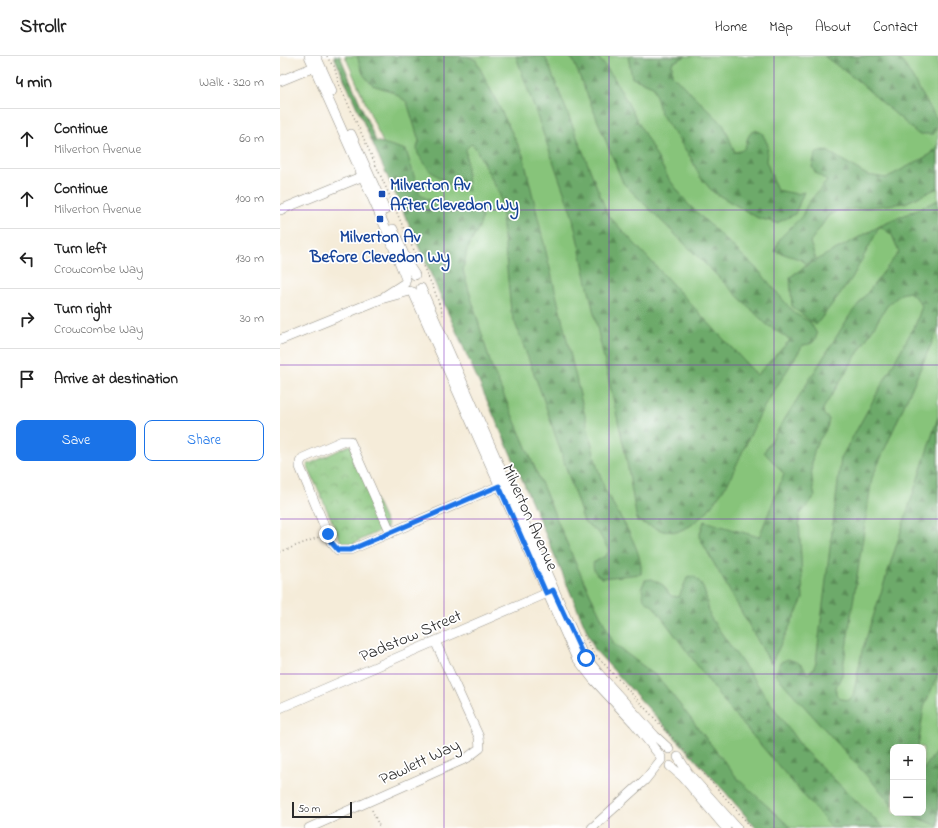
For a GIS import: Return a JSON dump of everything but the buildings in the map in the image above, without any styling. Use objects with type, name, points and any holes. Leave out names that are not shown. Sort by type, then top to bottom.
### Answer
[{"type":"street","points":[[280,340],[381,299],[415,290],[422,282],[409,266],[366,175],[317,63],[309,56]]},
{"type":"street","points":[[280,81],[317,63]]},
{"type":"street","points":[[280,210],[366,175]]},
{"type":"street","points":[[366,175],[404,270],[405,286],[415,290]]},
{"type":"street","points":[[381,299],[405,281],[408,276],[415,275]]},
{"type":"street","name":"Milverton Avenue","points":[[415,290],[550,592],[576,657],[634,723],[665,762],[683,778],[726,828]]},
{"type":"street","points":[[391,533],[350,441],[346,440],[303,458],[300,462],[300,467],[331,542],[338,550],[343,551],[350,550],[391,533],[503,485]]},
{"type":"street","name":"Milverton Avenue","points":[[550,592],[582,653],[655,736],[669,749]]},
{"type":"street","name":"Padstow Street","points":[[280,708],[550,592]]},
{"type":"street","name":"Pawlett Way","points":[[309,828],[467,758],[480,748],[479,736],[435,641]]},
{"type":"street","points":[[665,762],[664,752],[669,749],[675,751],[688,773],[738,828]]},
{"type":"street","points":[[592,828],[665,762],[676,762],[678,757]]},
{"type":"path","points":[[327,56],[334,66],[339,84],[409,241],[434,290],[444,318]]},
{"type":"path","points":[[280,552],[328,534]]},
{"type":"path","points":[[582,630],[593,652],[696,763],[752,828]]},
{"type":"path","points":[[369,802],[380,828]]},
{"type":"green space","points":[[334,56],[340,56],[376,141],[406,150],[420,195],[448,210],[468,204],[479,212],[482,218],[467,250],[463,270],[491,365],[575,562],[614,644],[659,678],[738,779],[791,828],[756,828],[726,793],[595,650],[521,477]]},
{"type":"green space","points":[[345,56],[938,56],[938,828],[769,828],[603,646]]},
{"type":"green space","points":[[357,56],[467,56],[476,60],[523,155],[597,466],[605,490],[634,542],[641,564],[641,574],[602,578],[594,570],[593,563],[605,556],[609,551],[599,533],[584,522],[543,398],[511,312],[500,195],[475,147],[471,144],[466,149],[468,191],[455,188],[430,171],[418,154],[417,148],[419,141],[407,102],[391,91],[372,85],[363,74]]},
{"type":"green space","points":[[516,56],[545,56],[608,215],[757,375],[790,340],[766,324],[623,183],[573,60],[568,56],[597,56],[613,76],[669,179],[688,204],[760,272],[794,313],[810,322],[817,334],[813,342],[803,345],[761,412],[728,483],[706,513],[690,526],[677,532],[663,531],[637,521],[626,457],[572,215]]},
{"type":"green space","points":[[628,56],[686,56],[672,63],[672,75],[724,126],[735,152],[743,150],[750,133],[755,130],[762,133],[768,145],[766,161],[777,190],[797,194],[804,192],[795,214],[777,223],[758,218],[713,192],[700,177],[691,158],[661,114],[653,86],[632,78]]},
{"type":"green space","points":[[824,56],[895,56],[903,62],[938,121],[934,134],[918,134],[858,81]]},
{"type":"green space","points":[[938,144],[938,188],[905,203],[837,211],[829,215],[810,242],[816,260],[880,226],[852,278],[816,325],[792,307],[790,277],[813,261],[806,264],[802,260],[775,251],[780,238],[802,216],[808,203],[827,181],[816,173],[812,167],[815,154],[820,151],[827,151],[867,175],[886,178],[931,154]]},
{"type":"green space","points":[[938,200],[938,329],[872,478],[842,675],[836,687],[836,694],[841,699],[848,700],[853,696],[862,651],[938,417],[938,674],[924,707],[918,744],[890,744],[890,802],[775,674],[781,662],[788,659],[797,662],[802,666],[807,674],[813,670],[816,662],[841,458],[916,323],[922,306],[918,300],[909,292],[901,294],[887,306],[823,409],[824,415],[829,419],[826,429],[815,448],[813,455],[812,476],[815,496],[799,516],[803,599],[771,664],[699,537],[704,521],[759,537],[784,474],[764,452],[850,315],[899,252],[892,235],[880,226]]},
{"type":"green space","points":[[350,445],[388,527],[344,548],[307,465]]},
{"type":"green space","points":[[693,576],[701,583],[707,600],[710,617],[803,749],[884,828],[832,828],[728,707],[654,607],[644,600],[642,587],[645,580],[652,579],[663,585],[671,596],[679,597],[687,578]]},
{"type":"green space","points":[[938,749],[938,826],[913,816],[926,816],[926,766]]},
{"type":"place","name":"Milverton Av After Clevedon Wy","points":[[382,194]]},
{"type":"place","name":"Milverton Av Before Clevedon Wy","points":[[380,219]]},
{"type":"route","points":[[328,534],[331,542],[338,550],[350,550],[499,486],[546,593],[553,590],[582,653],[586,658]]}]
